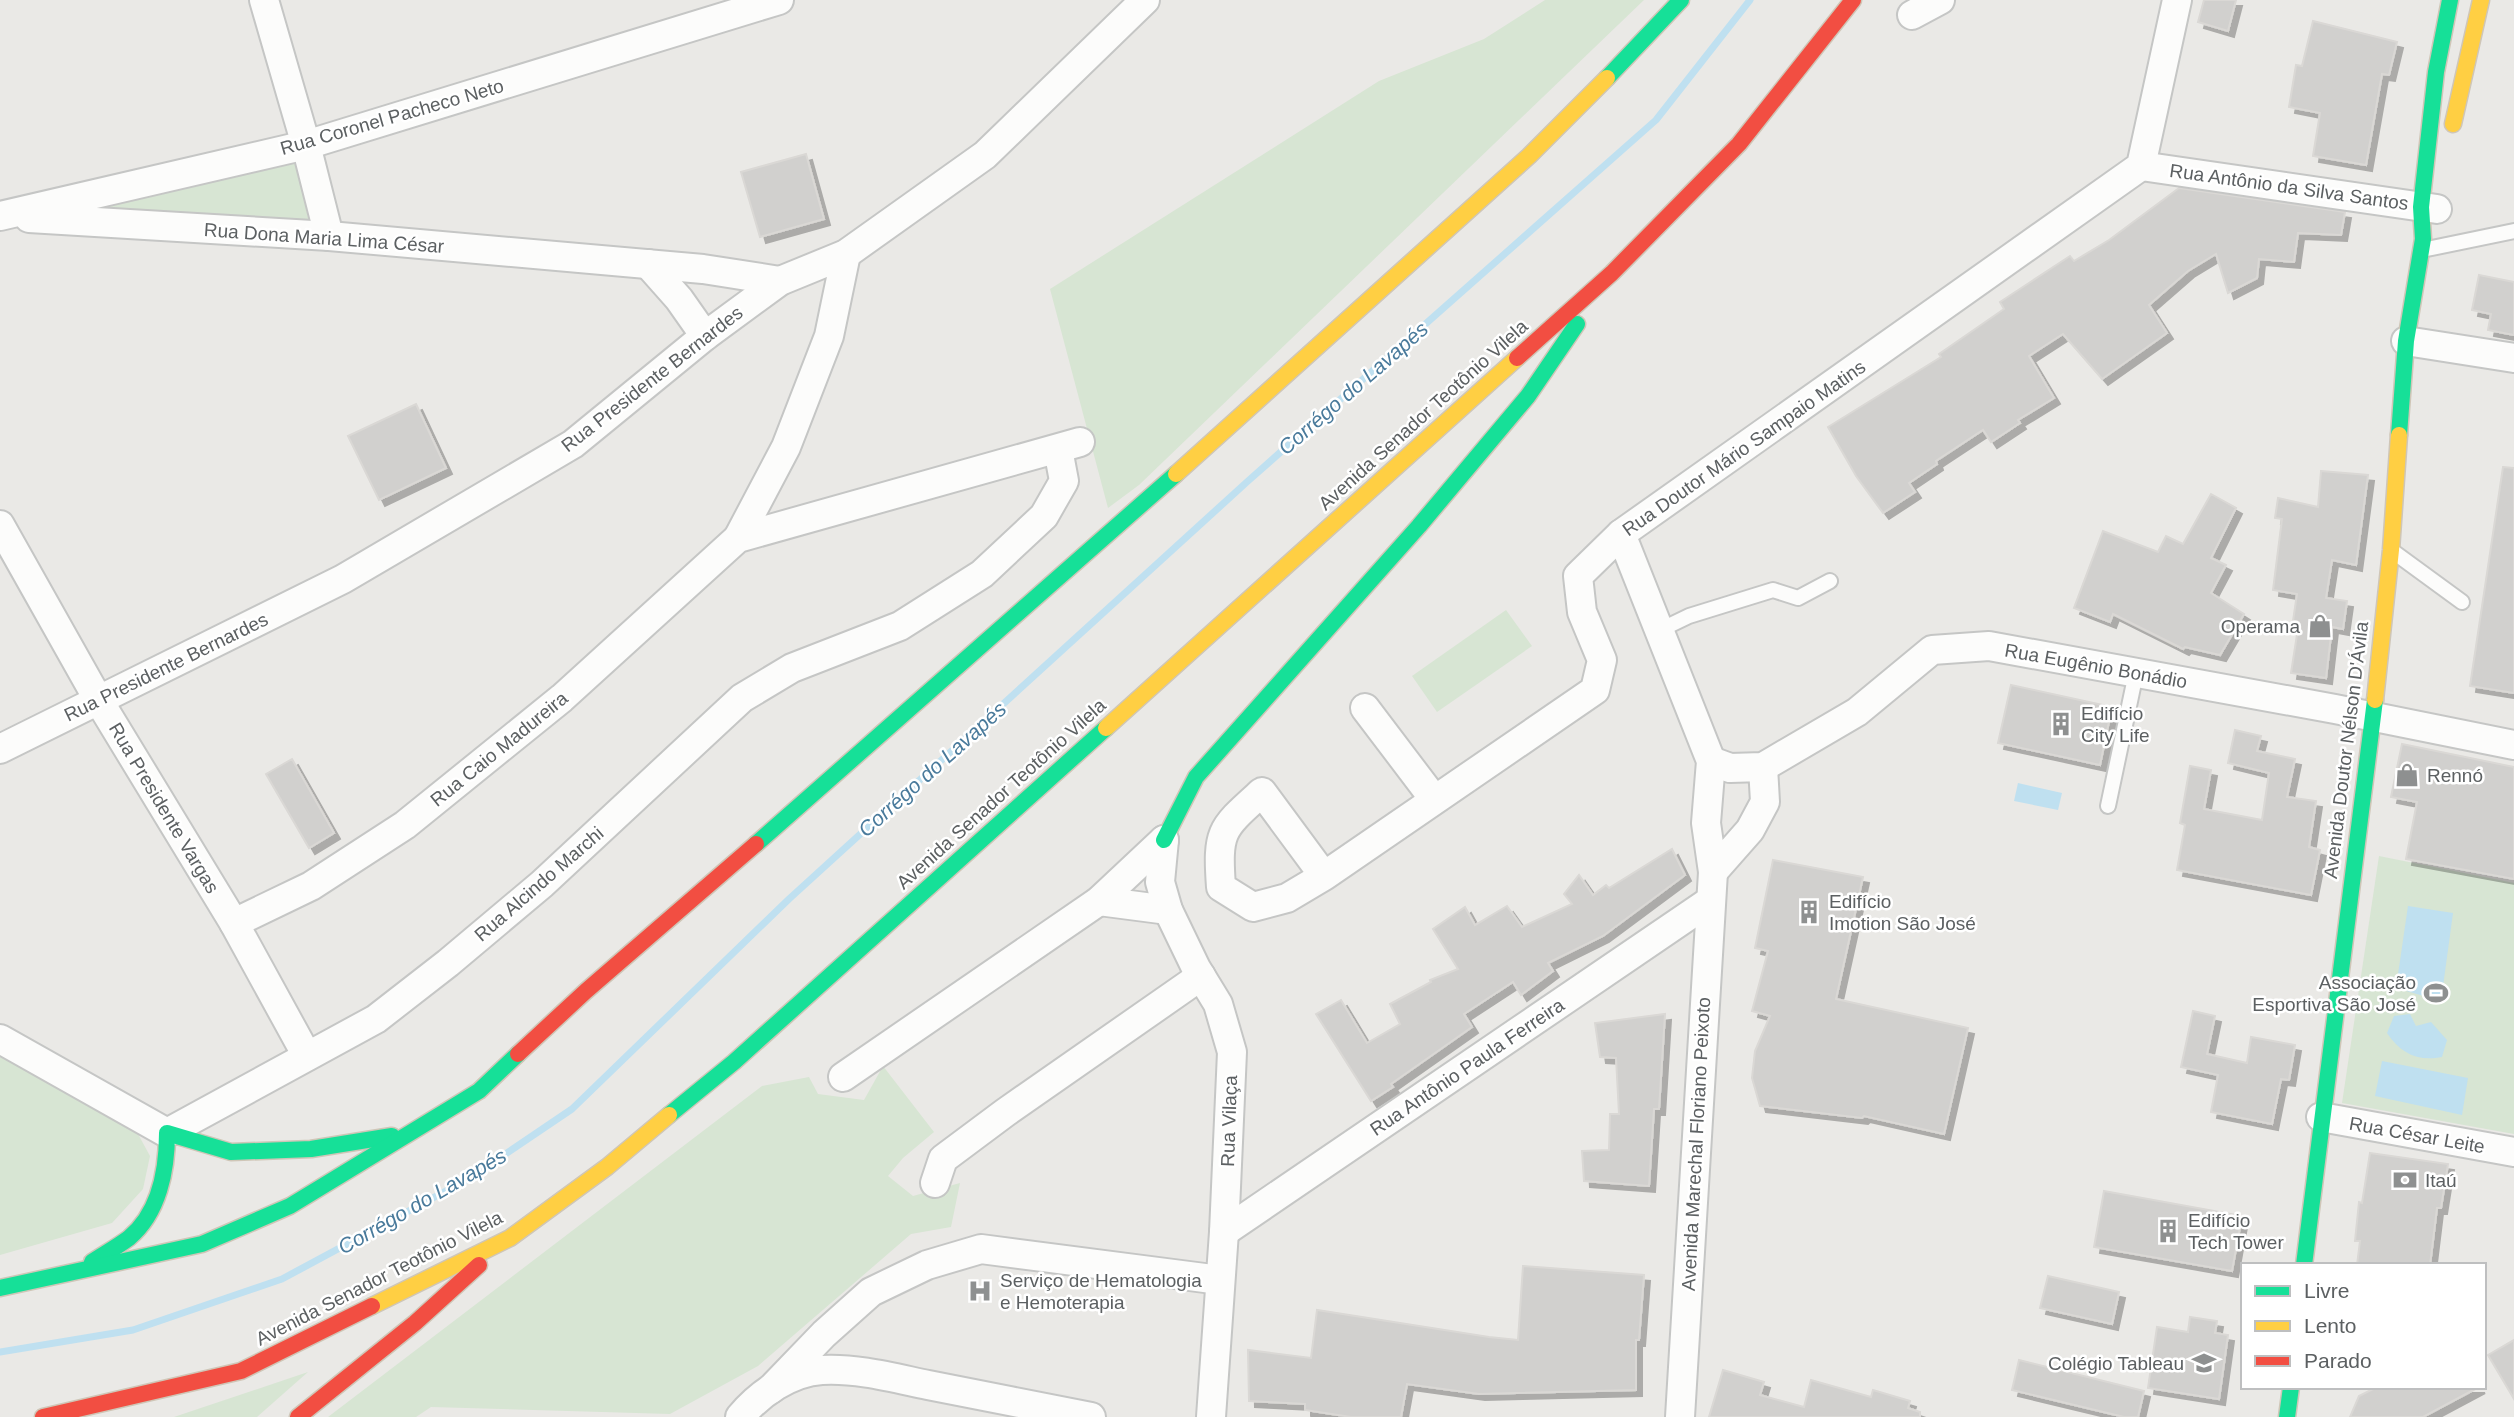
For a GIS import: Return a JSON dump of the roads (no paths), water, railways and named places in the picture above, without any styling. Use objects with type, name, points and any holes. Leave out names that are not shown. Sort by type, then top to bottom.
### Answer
[{"type":"main road","points":[[0,1288],[202,1244],[290,1206],[479,1091],[586,992],[890,728],[1247,411],[1529,156],[1681,0]]},
{"type":"main road","name":"Avenida Senador Teotônio Vilela","points":[[43,1417],[241,1371],[510,1238],[607,1167],[734,1062],[1612,273],[1739,144],[1853,0]]},
{"type":"main road","name":"Avenida Doutor Nélson D'Ávila","points":[[2304,1263],[2373,716],[2391,550],[2406,341],[2422,245],[2433,204],[2436,72],[2450,0]]},
{"type":"main road","points":[[2449,145],[2461,80],[2481,0]]},
{"type":"main road","points":[[1164,840],[1196,777],[1419,526],[1528,396],[1612,273]]},
{"type":"main road","points":[[78,1270],[132,1235],[156,1201],[167,1168],[167,1133],[231,1152],[311,1149],[414,1132]]},
{"type":"main road","points":[[298,1417],[415,1323],[510,1238]]},
{"type":"main road","points":[[2287,1417],[2291,1389]]},
{"type":"street","points":[[264,0],[329,236]]},
{"type":"street","name":"Rua Coronel Pacheco Neto","points":[[0,216],[306,145],[779,0]]},
{"type":"street","name":"Rua Presidente Bernardes","points":[[0,749],[343,579],[573,444],[705,336],[780,281],[846,254],[985,155],[1145,0]]},
{"type":"street","points":[[1912,15],[1940,0]]},
{"type":"street","points":[[2141,166],[2177,0]]},
{"type":"street","name":"Rua Antônio da Silva Santos","points":[[2141,166],[2433,204]]},
{"type":"street","name":"Rua Doutor Mário Sampaio Matins","points":[[1324,876],[1595,690],[1602,660],[1583,612],[1578,576],[1621,534],[2141,166]]},
{"type":"street","name":"Rua Dona Maria Lima César","points":[[0,216],[329,236],[702,269],[780,281]]},
{"type":"street","name":"Rua Caio Madureira","points":[[234,923],[311,886],[405,825],[562,698],[738,538],[786,447],[830,336],[846,254]]},
{"type":"street","points":[[648,264],[705,336]]},
{"type":"street","points":[[2406,341],[2514,358]]},
{"type":"street","name":"Rua Caio Madureira","points":[[738,538],[1069,445]]},
{"type":"street","name":"Rua Alcindo Marchi","points":[[167,1133],[376,1019],[542,884],[742,698],[792,668],[900,626],[982,574],[1044,516],[1064,481],[1069,445]]},
{"type":"street","name":"Rua Presidente Vargas","points":[[0,525],[99,701],[234,923],[307,1056]]},
{"type":"street","name":"Avenida Marechal Floriano Peixoto","points":[[1621,534],[1711,761],[1706,823],[1713,872],[1680,1417]]},
{"type":"street","name":"Rua Eugênio Bonádio","points":[[1711,761],[1730,768],[1763,767],[1857,712],[1932,650],[1989,646],[2514,744]]},
{"type":"street","points":[[1364,708],[1434,799]]},
{"type":"street","points":[[1713,872],[1749,830],[1765,802],[1763,767]]},
{"type":"street","points":[[843,1077],[1099,901],[1164,840]]},
{"type":"street","name":"Rua Vilaça","points":[[1164,840],[1160,882],[1168,910],[1201,976],[1218,1003],[1232,1052],[1224,1232],[1211,1417]]},
{"type":"street","points":[[1099,901],[1168,910]]},
{"type":"street","name":"Rua Antônio Paula Ferreira","points":[[1224,1232],[1710,901]]},
{"type":"street","points":[[935,1183],[943,1159],[1201,976]]},
{"type":"street","points":[[0,1039],[167,1133]]},
{"type":"street","name":"Rua César Leite","points":[[2321,1117],[2514,1152]]},
{"type":"street","points":[[771,1389],[824,1334],[871,1292],[927,1265],[981,1248],[1220,1280]]},
{"type":"street","points":[[740,1417],[753,1401],[771,1389],[796,1377],[820,1370],[866,1373],[1091,1417]]},
{"type":"lane","points":[[2422,245],[2514,231]]},
{"type":"lane","points":[[2391,550],[2462,602]]},
{"type":"lane","points":[[1660,630],[1689,617],[1773,590],[1798,598],[1830,581]]},
{"type":"lane","points":[[2108,806],[2136,673]]},
{"type":"water","points":[[2018,783],[2062,793],[2058,810],[2014,801]]},
{"type":"water","points":[[2408,906],[2453,913],[2441,1001],[2396,988]]},
{"type":"water","points":[[2410,1014],[2416,1026],[2431,1022],[2447,1040],[2442,1057],[2417,1057],[2404,1051],[2392,1040],[2387,1033],[2394,1016]]},
{"type":"water","points":[[2382,1061],[2468,1078],[2462,1115],[2375,1096]]},
{"type":"waterway","name":"Corrégo do Lavapés","points":[[0,1352],[133,1330],[282,1279],[470,1178],[572,1109],[789,899],[1248,481],[1656,120],[1750,0]]},
{"type":"place","name":"Operama","points":[[2320,626]]},
{"type":"place","name":"Edifício City Life","points":[[2061,724]]},
{"type":"place","name":"Rennó","points":[[2407,775]]},
{"type":"place","name":"Edifício Imotion São José","points":[[1809,912]]},
{"type":"place","name":"Associação Esportiva São José","points":[[2436,993]]},
{"type":"place","name":"Itaú","points":[[2405,1180]]},
{"type":"place","name":"Edifício Tech Tower","points":[[2168,1231]]},
{"type":"place","name":"Serviço de Hematologia e Hemoterapia","points":[[980,1291]]},
{"type":"place","name":"Colégio Tableau","points":[[2204,1363]]}]
